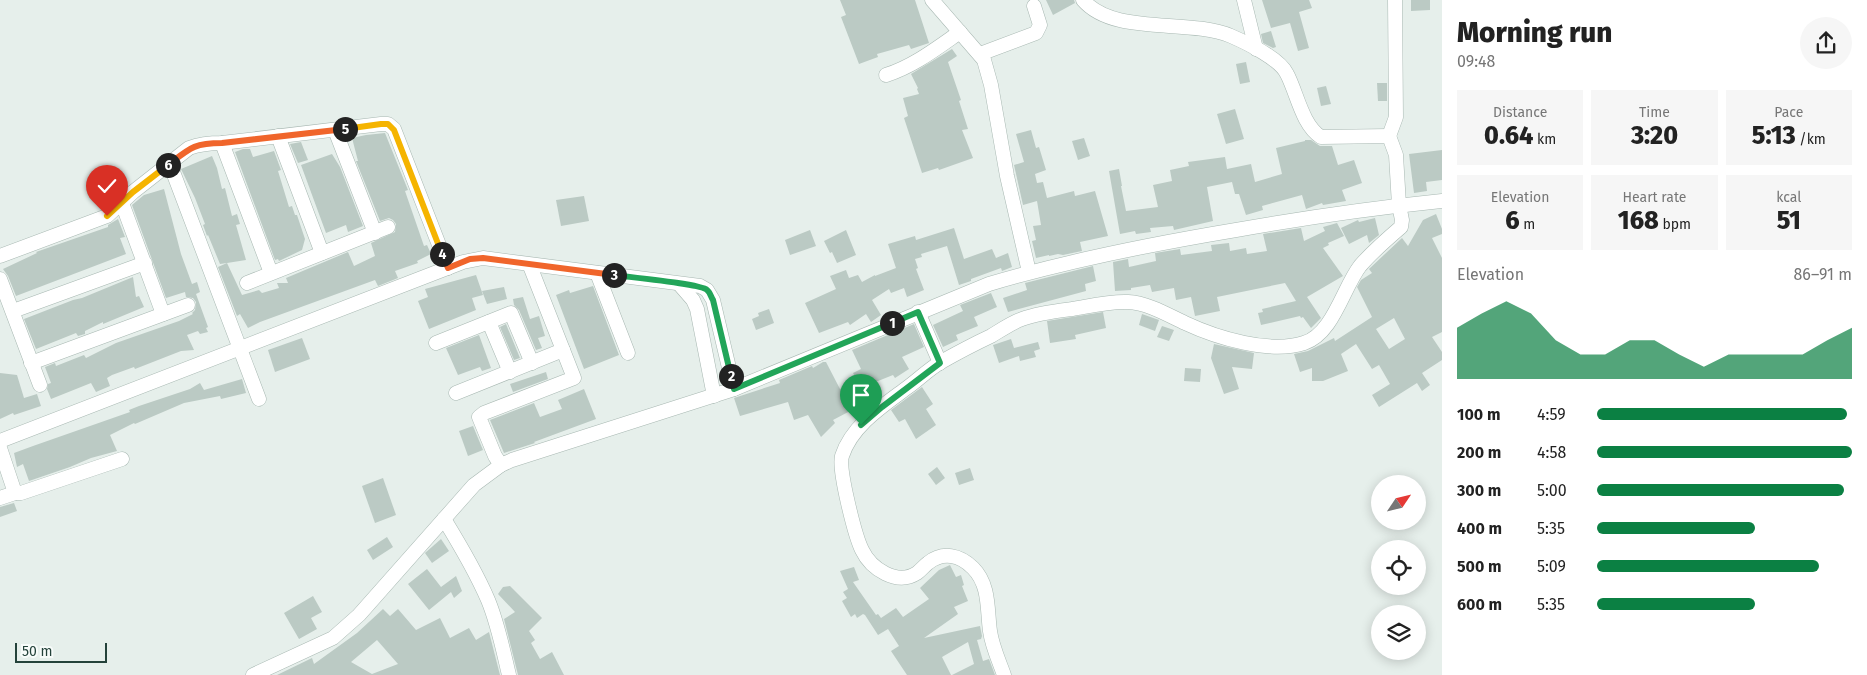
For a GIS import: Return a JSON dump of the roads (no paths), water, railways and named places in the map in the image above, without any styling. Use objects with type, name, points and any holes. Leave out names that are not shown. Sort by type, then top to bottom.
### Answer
[{"type":"street","points":[[932,0],[980,54],[988,70],[1007,176],[1029,272]]},
{"type":"street","points":[[1083,0],[1104,16],[1128,22],[1198,27],[1231,36],[1270,56],[1287,73],[1295,97],[1313,130],[1321,137],[1389,136]]},
{"type":"street","points":[[1244,0],[1256,50]]},
{"type":"street","points":[[1004,675],[990,633],[988,598],[974,568],[955,555],[944,555],[929,561],[915,574],[895,576],[876,570],[862,551],[842,479],[841,458],[849,441],[861,425],[882,407],[940,363],[1022,319],[1095,305],[1129,302],[1150,307],[1198,329],[1243,343],[1280,347],[1303,344],[1314,340],[1321,333],[1362,264],[1401,227],[1396,154],[1389,136],[1396,117],[1395,0]]},
{"type":"street","points":[[980,54],[1036,33],[1040,26],[1034,6]]},
{"type":"street","points":[[886,75],[901,71],[960,32]]},
{"type":"street","points":[[0,256],[107,216],[133,192],[189,148],[203,143],[222,143],[388,124],[394,130],[448,268]]},
{"type":"street","points":[[335,130],[375,233]]},
{"type":"street","points":[[278,136],[322,254]]},
{"type":"street","points":[[222,143],[271,273]]},
{"type":"street","points":[[170,164],[259,399]]},
{"type":"street","points":[[253,675],[333,638],[359,615],[474,485],[501,465],[734,389],[918,312],[989,284],[1029,272],[1152,244],[1282,222],[1399,205],[1442,201]]},
{"type":"street","points":[[122,203],[163,314]]},
{"type":"street","points":[[247,283],[388,227]]},
{"type":"street","points":[[0,441],[470,259],[483,258],[530,266],[700,286],[707,290],[710,295],[734,389]]},
{"type":"street","points":[[13,312],[145,263]]},
{"type":"street","points":[[501,465],[479,417],[484,413],[574,378],[530,266]]},
{"type":"street","points":[[597,273],[628,353]]},
{"type":"street","points":[[0,279],[40,386]]},
{"type":"street","points":[[680,285],[693,300],[697,309],[714,396]]},
{"type":"street","points":[[31,363],[188,305]]},
{"type":"street","points":[[918,312],[940,363]]},
{"type":"street","points":[[436,343],[511,313],[532,363]]},
{"type":"street","points":[[489,322],[510,372]]},
{"type":"street","points":[[456,393],[563,350]]},
{"type":"street","points":[[0,448],[15,493]]},
{"type":"street","points":[[0,498],[21,493],[122,459]]},
{"type":"street","points":[[444,518],[469,562],[488,602],[501,639],[509,675]]}]
